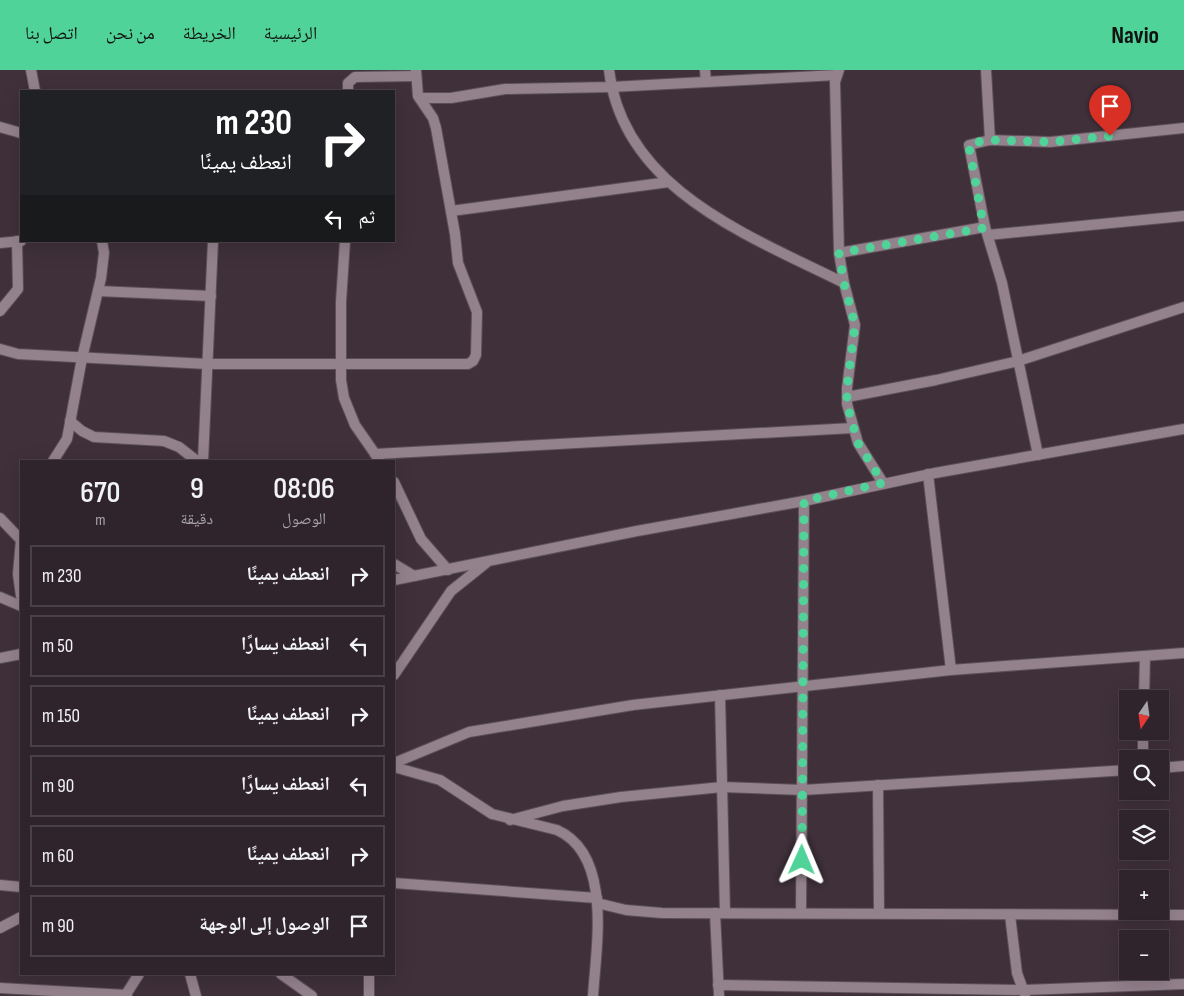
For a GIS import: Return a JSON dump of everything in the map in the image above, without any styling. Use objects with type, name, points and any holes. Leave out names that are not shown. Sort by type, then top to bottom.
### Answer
[{"type":"street","points":[[31,70],[35,90]]},
{"type":"street","points":[[609,70],[611,87],[625,127],[669,182],[704,211],[721,221],[844,283]]},
{"type":"street","points":[[705,70],[706,82]]},
{"type":"street","points":[[986,70],[990,140]]},
{"type":"street","points":[[420,98],[458,97],[505,89],[611,87],[838,72],[836,160],[839,253],[844,283],[855,325],[847,397],[858,443],[883,483]]},
{"type":"street","points":[[0,349],[18,354],[207,364],[468,364],[473,361],[476,356],[477,312],[458,263],[436,128],[433,118],[420,98],[416,73],[355,77],[350,80],[348,90]]},
{"type":"street","points":[[0,126],[20,133]]},
{"type":"street","points":[[1038,455],[1002,283],[986,231],[969,147],[971,143],[990,140],[1050,142],[1184,128]]},
{"type":"street","points":[[451,212],[669,182]]},
{"type":"street","points":[[839,253],[986,231],[1184,216]]},
{"type":"street","points":[[0,243],[19,241],[18,289],[0,310]]},
{"type":"street","points":[[55,460],[67,438],[82,358],[103,264],[102,242]]},
{"type":"street","points":[[203,460],[213,242]]},
{"type":"street","points":[[345,242],[341,302],[341,364],[344,398],[355,425],[378,457],[853,428]]},
{"type":"street","points":[[98,291],[211,296]]},
{"type":"street","points":[[847,397],[936,380],[1018,361],[1184,307]]},
{"type":"street","points":[[70,421],[82,431],[94,436],[173,444],[196,460]]},
{"type":"street","points":[[395,580],[804,501],[928,474],[1184,429]]},
{"type":"street","points":[[928,474],[952,670]]},
{"type":"street","points":[[395,484],[421,538],[448,570]]},
{"type":"street","points":[[801,914],[804,501]]},
{"type":"street","points":[[0,518],[20,539]]},
{"type":"street","points":[[20,551],[18,574],[20,589]]},
{"type":"street","points":[[395,674],[451,591],[489,561]]},
{"type":"street","points":[[395,565],[414,576]]},
{"type":"street","points":[[0,597],[20,606]]},
{"type":"street","points":[[395,763],[470,732],[634,706],[952,670],[1184,653]]},
{"type":"street","points":[[0,658],[20,654]]},
{"type":"street","points":[[1144,690],[1145,656]]},
{"type":"street","points":[[719,996],[722,787],[720,695]]},
{"type":"street","points":[[1169,767],[1184,766]]},
{"type":"street","points":[[395,767],[440,780],[492,814],[510,820],[557,830],[574,841],[588,864],[597,900],[598,932],[593,996]]},
{"type":"street","points":[[510,820],[563,806],[621,796],[722,787],[803,790],[1119,771]]},
{"type":"street","points":[[878,785],[880,913]]},
{"type":"street","points":[[395,883],[597,900],[641,913],[1184,915]]},
{"type":"street","points":[[0,885],[20,886]]},
{"type":"street","points":[[1010,915],[1017,973],[1025,993]]},
{"type":"street","points":[[0,928],[20,918]]},
{"type":"street","points":[[0,988],[126,995],[138,975]]},
{"type":"street","points":[[190,975],[196,996]]},
{"type":"street","points":[[282,975],[312,996]]},
{"type":"street","points":[[369,975],[369,996]]},
{"type":"street","points":[[718,985],[1025,993],[1149,991],[1184,984]]},
{"type":"route","points":[[802,860],[804,501],[883,483],[858,443],[847,404],[847,388],[855,325],[844,283],[839,253],[984,228],[969,147],[971,143],[990,140],[1050,142],[1110,136]]}]
